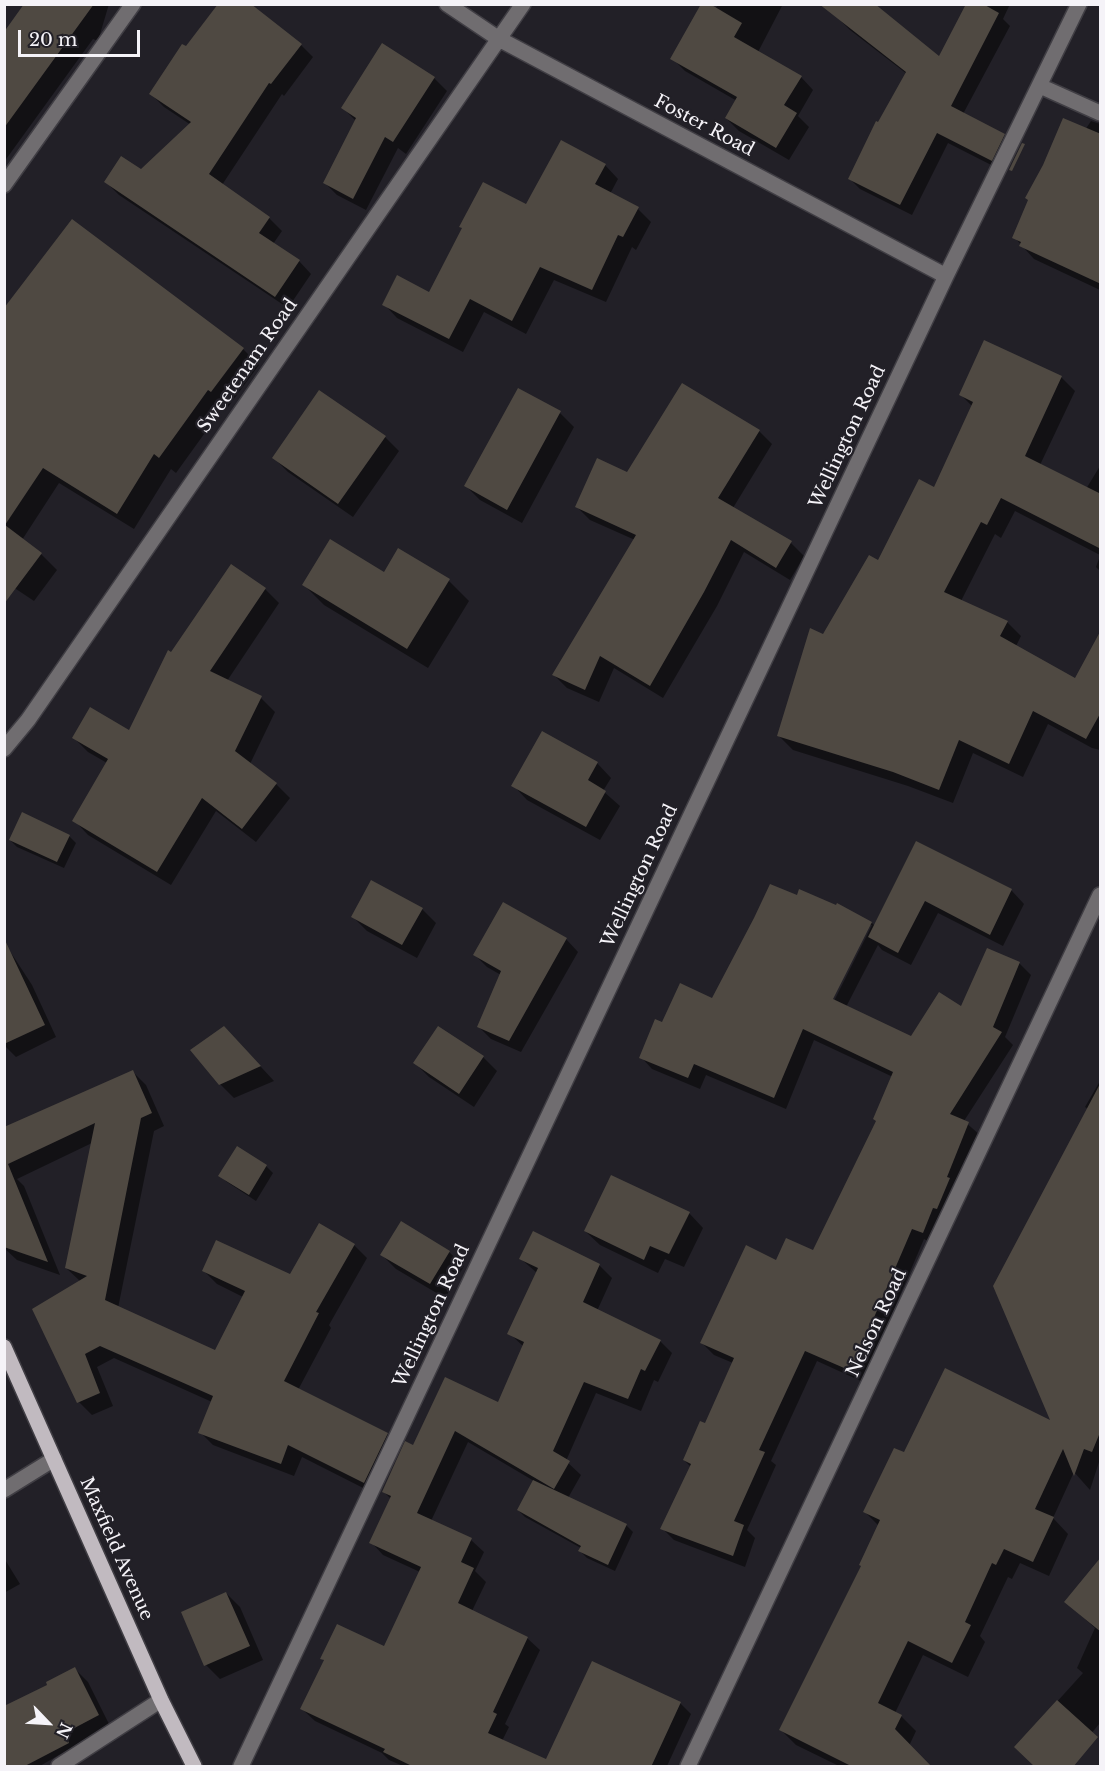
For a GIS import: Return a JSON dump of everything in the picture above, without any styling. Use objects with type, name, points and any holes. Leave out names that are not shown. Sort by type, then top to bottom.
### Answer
[{"type":"main road","name":"Maxfield Avenue","points":[[4,1347],[161,1700],[194,1767]]},
{"type":"street","points":[[4,185],[133,4]]},
{"type":"street","name":"Foster Road","points":[[447,4],[499,39],[946,276]]},
{"type":"street","name":"Sweetenam Road","points":[[4,749],[28,720],[523,4]]},
{"type":"street","name":"Wellington Road","points":[[241,1767],[946,276],[1079,4]]},
{"type":"street","points":[[1040,86],[1101,113]]},
{"type":"street","name":"Nelson Road","points":[[688,1767],[1101,895]]},
{"type":"street","points":[[4,1490],[54,1459]]},
{"type":"street","points":[[59,1767],[161,1700]]},
{"type":"building","points":[[24,4],[94,4],[4,128],[4,32]]},
{"type":"building","points":[[218,4],[251,4],[302,44],[271,84],[269,83],[209,174],[270,217],[259,233],[300,260],[275,297],[104,182],[121,156],[141,169],[191,122],[149,94],[182,44],[186,46]]},
{"type":"building","points":[[701,4],[710,4],[742,23],[734,37],[802,76],[784,105],[797,113],[776,148],[725,118],[737,97],[670,59]]},
{"type":"building","points":[[819,4],[875,4],[939,56],[966,4],[983,4],[999,13],[951,106],[1005,134],[992,161],[937,133],[900,205],[848,179],[876,121],[878,122],[906,72]]},
{"type":"building","points":[[382,43],[435,77],[393,142],[385,137],[353,199],[323,183],[356,118],[341,108]]},
{"type":"building","points":[[1063,118],[1101,134],[1101,284],[1019,246],[1021,242],[1012,238],[1028,200],[1025,198],[1043,165]]},
{"type":"building","points":[[561,140],[606,164],[595,184],[639,207],[623,237],[618,235],[592,290],[540,267],[512,321],[470,299],[449,339],[382,305],[397,275],[429,292],[483,182],[526,204]]},
{"type":"building","points":[[1022,143],[1025,144],[1012,171],[1009,170]]},
{"type":"building","points":[[72,219],[244,348],[211,392],[208,390],[159,458],[154,454],[117,514],[43,468],[5,525],[42,553],[4,604],[4,308]]},
{"type":"building","points":[[984,340],[1062,376],[1025,456],[1101,494],[1101,549],[1001,498],[987,525],[981,522],[944,592],[1008,621],[1000,636],[1075,678],[1101,630],[1101,712],[1086,739],[1033,711],[1009,764],[959,740],[939,790],[893,772],[777,736],[810,628],[823,634],[869,555],[878,560],[919,479],[934,487],[973,402],[959,395]]},
{"type":"building","points":[[682,383],[760,430],[718,498],[792,541],[776,568],[731,540],[650,686],[600,656],[585,690],[552,675],[636,535],[575,507],[597,458],[627,472]]},
{"type":"building","points":[[518,388],[561,411],[507,510],[464,486]]},
{"type":"building","points":[[319,390],[386,436],[338,504],[272,458]]},
{"type":"building","points":[[330,539],[384,572],[398,548],[450,579],[407,649],[302,585]]},
{"type":"building","points":[[231,564],[266,588],[210,671],[262,696],[235,751],[277,783],[242,829],[202,798],[157,872],[72,821],[108,759],[72,738],[90,707],[129,730],[168,650],[171,652]]},
{"type":"building","points":[[542,731],[598,762],[588,780],[606,791],[586,827],[511,786]]},
{"type":"building","points":[[22,812],[70,835],[57,862],[9,840]]},
{"type":"building","points":[[916,841],[1012,889],[990,935],[925,901],[898,953],[868,937]]},
{"type":"building","points":[[371,880],[423,908],[402,945],[351,917]]},
{"type":"building","points":[[770,884],[797,895],[799,889],[836,905],[837,903],[872,922],[833,999],[911,1036],[939,992],[961,1006],[987,948],[1020,962],[993,1027],[1002,1032],[950,1114],[969,1122],[937,1209],[933,1208],[923,1233],[912,1229],[851,1371],[805,1351],[759,1450],[765,1452],[734,1521],[744,1525],[733,1556],[660,1529],[691,1464],[683,1460],[700,1421],[705,1423],[734,1358],[700,1343],[746,1245],[776,1260],[786,1238],[813,1250],[876,1121],[873,1119],[893,1072],[803,1029],[774,1098],[694,1064],[688,1078],[639,1058],[655,1019],[662,1022],[680,983],[712,998]]},
{"type":"building","points":[[503,902],[567,938],[509,1041],[477,1027],[501,971],[473,955]]},
{"type":"building","points":[[4,938],[45,1025],[4,1044]]},
{"type":"building","points":[[224,1026],[261,1066],[219,1085],[190,1050]]},
{"type":"building","points":[[438,1026],[484,1056],[459,1094],[413,1063]]},
{"type":"building","points":[[133,1070],[152,1113],[141,1118],[105,1300],[215,1350],[245,1291],[202,1271],[216,1240],[290,1274],[319,1223],[355,1244],[316,1312],[319,1313],[284,1381],[388,1433],[364,1483],[288,1445],[281,1464],[198,1433],[213,1396],[100,1346],[85,1354],[100,1393],[77,1403],[32,1309],[87,1276],[65,1268],[95,1123],[8,1164],[48,1262],[4,1247],[4,1127]]},
{"type":"building","points":[[1101,1082],[1101,1430],[1092,1452],[1084,1449],[1074,1476],[1063,1449],[1035,1509],[1054,1517],[1033,1562],[1004,1549],[996,1565],[992,1563],[965,1622],[971,1625],[952,1663],[908,1641],[878,1703],[902,1715],[895,1729],[932,1767],[853,1767],[779,1730],[861,1566],[859,1565],[880,1520],[863,1512],[894,1448],[904,1452],[945,1368],[1050,1420],[993,1286]]},
{"type":"building","points":[[237,1146],[267,1165],[249,1195],[218,1176]]},
{"type":"building","points":[[611,1175],[690,1212],[669,1254],[650,1246],[644,1260],[584,1231]]},
{"type":"building","points":[[401,1221],[450,1251],[430,1284],[380,1255]]},
{"type":"building","points":[[533,1231],[600,1264],[583,1302],[661,1340],[645,1371],[641,1369],[628,1399],[584,1382],[553,1451],[570,1461],[554,1489],[455,1431],[417,1513],[472,1538],[461,1562],[474,1568],[458,1603],[528,1637],[493,1712],[497,1714],[488,1733],[546,1759],[592,1661],[681,1702],[651,1767],[414,1767],[383,1752],[385,1749],[300,1709],[324,1660],[320,1659],[337,1624],[384,1646],[421,1567],[369,1543],[391,1496],[382,1492],[405,1441],[413,1445],[445,1377],[498,1402],[524,1342],[507,1334],[538,1268],[519,1259]]},
{"type":"building","points":[[533,1480],[627,1524],[608,1565],[578,1551],[581,1546],[517,1510]]},
{"type":"building","points":[[1101,1557],[1101,1632],[1064,1602]]},
{"type":"building","points":[[226,1592],[250,1646],[204,1666],[181,1612]]},
{"type":"building","points":[[75,1667],[99,1715],[65,1733],[69,1743],[23,1767],[4,1767],[4,1706],[47,1685],[46,1682]]},
{"type":"building","points":[[1057,1700],[1098,1737],[1073,1767],[1035,1767],[1014,1747]]}]
